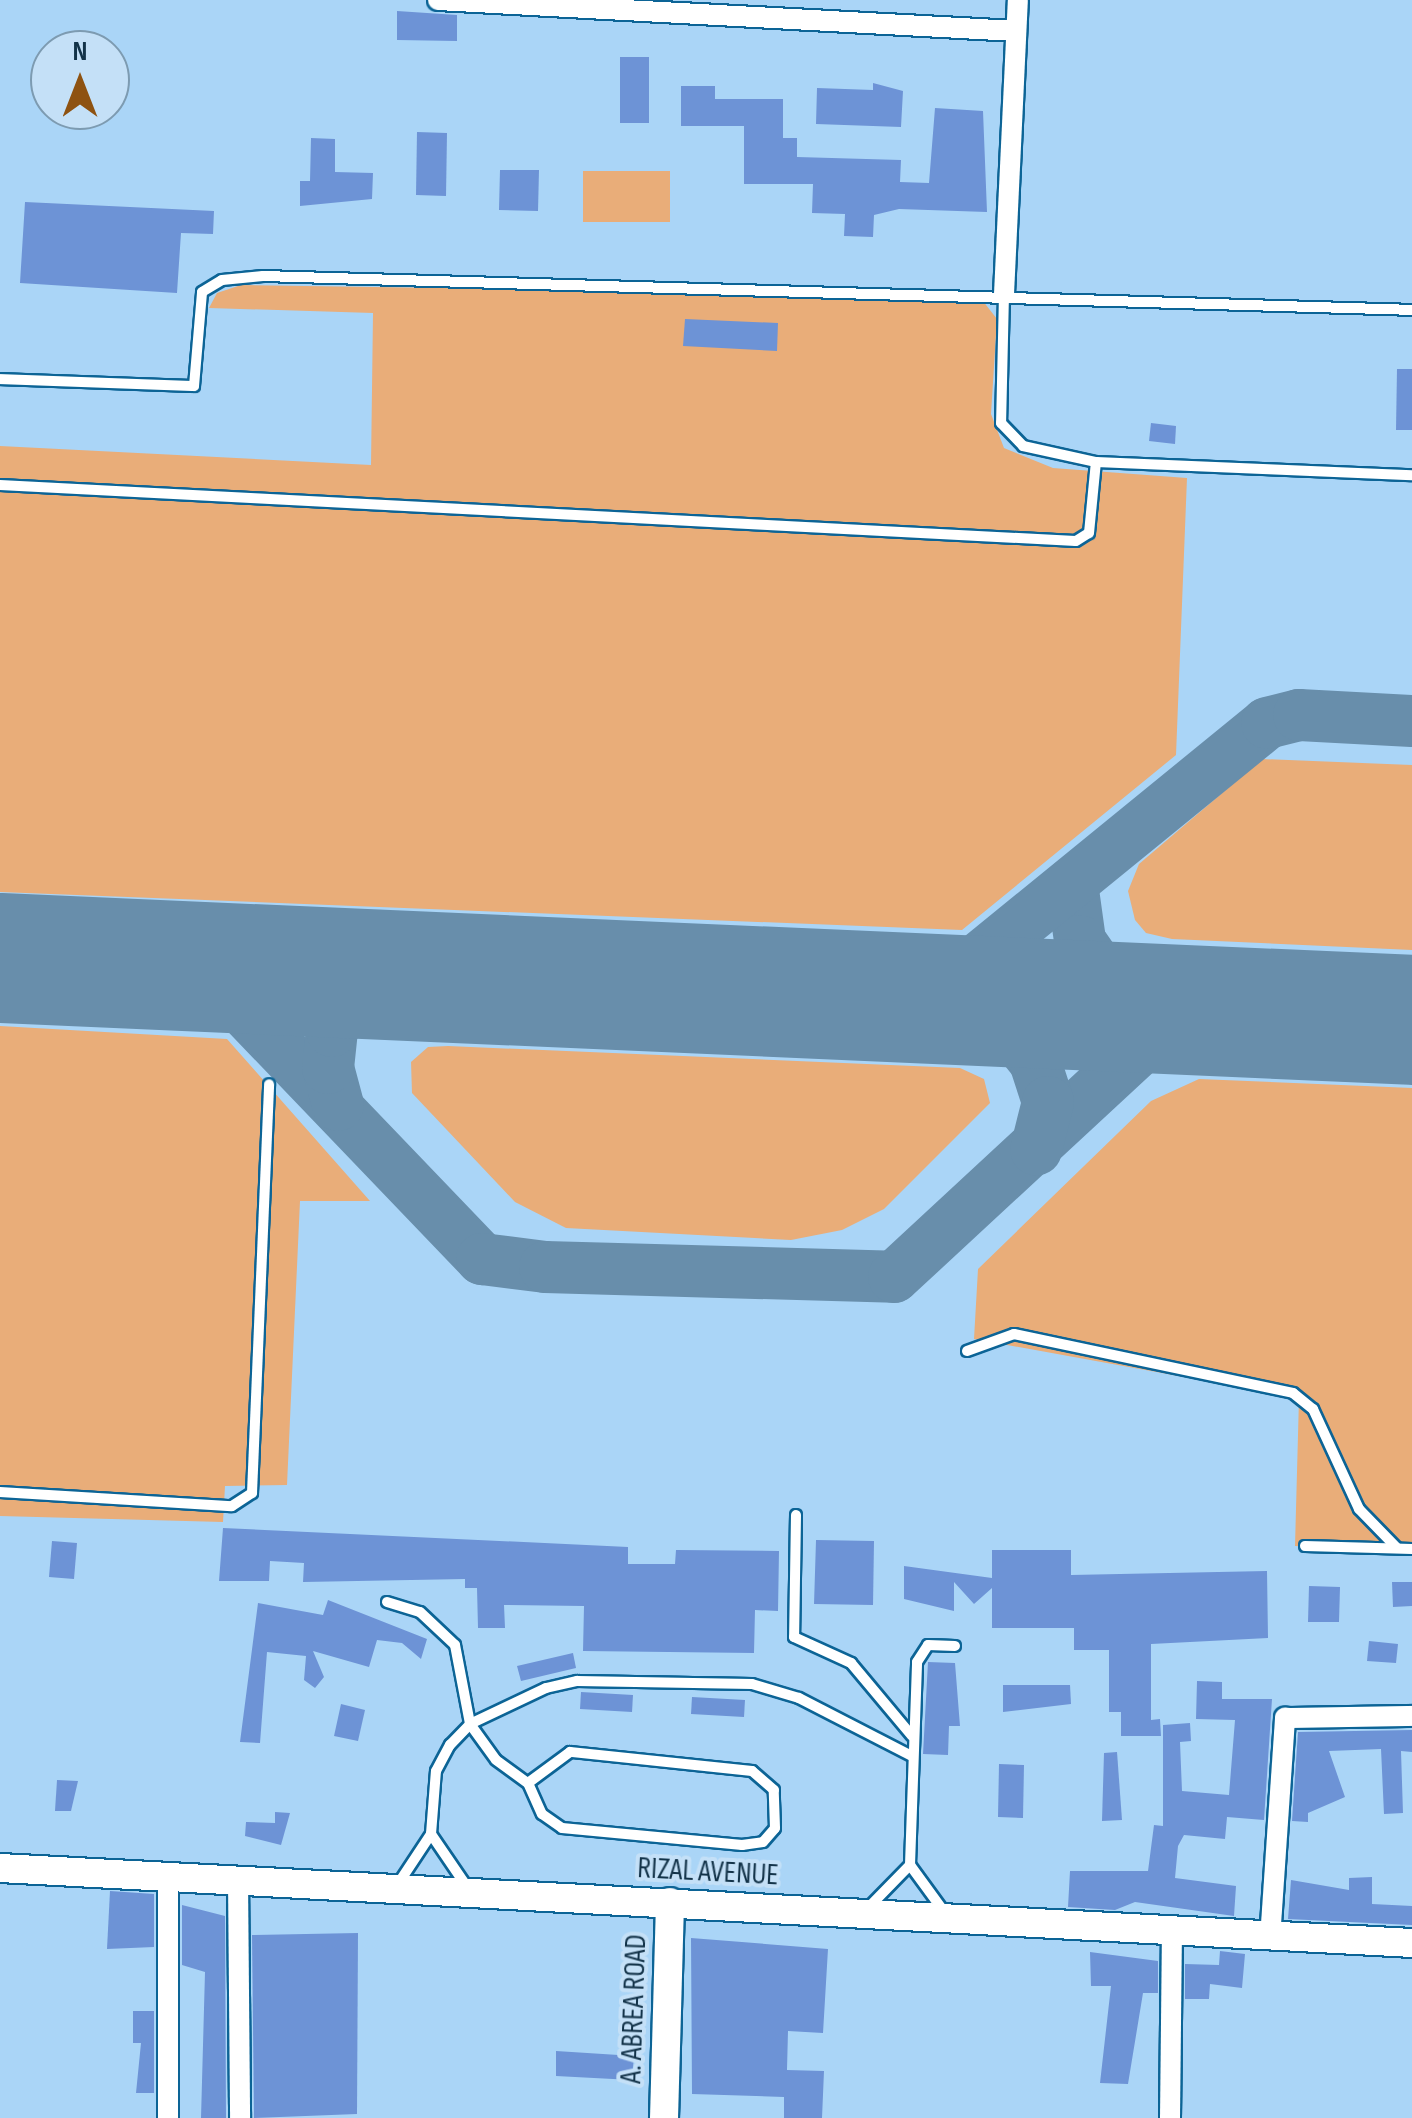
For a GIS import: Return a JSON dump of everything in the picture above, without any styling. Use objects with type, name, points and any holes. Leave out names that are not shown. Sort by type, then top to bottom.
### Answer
[{"type":"street","points":[[438,0],[707,6],[1016,30]]},
{"type":"street","points":[[1004,294],[1018,0]]},
{"type":"street","points":[[1270,1940],[1284,1718],[1412,1716]]},
{"type":"street","name":"RIZAL AVENUE","points":[[0,1868],[397,1885],[946,1916],[1172,1935],[1412,1943]]},
{"type":"street","points":[[168,1875],[168,2118]]},
{"type":"street","points":[[238,1878],[240,2118]]},
{"type":"street","name":"A. ABREA ROAD","points":[[664,2118],[670,1902]]},
{"type":"street","points":[[1170,2118],[1172,1935]]},
{"type":"lane","points":[[0,379],[194,386],[197,300],[210,285],[240,277],[1004,294],[1412,310]]},
{"type":"lane","points":[[1004,294],[1001,423],[1023,446],[1096,462],[1412,475]]},
{"type":"lane","points":[[0,486],[1076,541],[1089,533],[1096,462]]},
{"type":"lane","points":[[0,1492],[232,1506],[252,1493],[269,1084]]},
{"type":"lane","points":[[967,1351],[1014,1334],[1292,1393],[1313,1409],[1358,1509],[1397,1548]]},
{"type":"lane","points":[[796,1516],[794,1636],[851,1663],[912,1736]]},
{"type":"lane","points":[[1306,1546],[1412,1549]]},
{"type":"lane","points":[[387,1602],[442,1628],[464,1662],[470,1724],[496,1760],[528,1783],[542,1814],[562,1828],[742,1845],[763,1842],[775,1828],[774,1790],[752,1772],[570,1752],[528,1783]]},
{"type":"lane","points":[[946,1916],[910,1865],[912,1736],[918,1654],[928,1645],[955,1646]]},
{"type":"lane","points":[[397,1885],[431,1834],[436,1771],[470,1724],[576,1680],[752,1684],[800,1698],[912,1756]]},
{"type":"lane","points":[[431,1834],[468,1889]]},
{"type":"lane","points":[[863,1913],[910,1865]]},
{"type":"shaded area","points":[[583,171],[670,171],[670,222],[583,222]]},
{"type":"shaded area","points":[[241,285],[979,296],[997,319],[991,414],[1004,448],[1053,468],[1187,478],[1176,755],[962,930],[0,892],[0,446],[371,465],[373,313],[209,308],[217,293]]},
{"type":"shaded area","points":[[1262,759],[1412,765],[1412,950],[1172,939],[1146,933],[1135,920],[1128,891],[1139,864]]},
{"type":"shaded area","points":[[0,1026],[227,1039],[370,1201],[300,1201],[287,1485],[225,1486],[223,1522],[0,1516]]},
{"type":"shaded area","points":[[428,1047],[960,1068],[984,1079],[990,1103],[884,1209],[842,1230],[791,1240],[566,1228],[515,1202],[412,1093],[411,1062]]},
{"type":"shaded area","points":[[1199,1079],[1412,1088],[1412,1552],[1295,1546],[1299,1398],[974,1339],[978,1269],[1151,1101]]},
{"type":"building","points":[[397,11],[457,15],[457,41],[397,40]]},
{"type":"building","points":[[620,57],[649,57],[649,123],[620,123]]},
{"type":"building","points":[[873,83],[903,91],[901,127],[816,124],[817,88],[873,90]]},
{"type":"building","points":[[681,86],[715,86],[715,99],[783,99],[783,138],[797,138],[797,157],[901,160],[900,182],[929,183],[935,108],[983,111],[987,212],[899,209],[874,215],[873,237],[844,236],[845,214],[812,213],[813,184],[744,184],[744,126],[681,126]]},
{"type":"building","points":[[417,132],[447,133],[446,196],[416,195]]},
{"type":"building","points":[[311,138],[335,139],[335,172],[373,173],[372,199],[300,206],[300,181],[310,181]]},
{"type":"building","points":[[500,170],[539,170],[538,211],[499,210]]},
{"type":"building","points":[[25,202],[214,211],[213,234],[181,233],[177,293],[20,283]]},
{"type":"building","points":[[685,319],[778,323],[777,351],[683,346]]},
{"type":"building","points":[[1397,369],[1412,369],[1412,430],[1396,430]]},
{"type":"building","points":[[1151,423],[1176,426],[1175,444],[1149,441]]},
{"type":"building","points":[[223,1528],[628,1547],[628,1564],[675,1564],[676,1550],[779,1551],[778,1611],[755,1610],[754,1653],[583,1651],[584,1606],[504,1605],[505,1628],[478,1628],[477,1588],[465,1588],[465,1579],[303,1582],[304,1563],[270,1561],[269,1581],[219,1581]]},
{"type":"building","points":[[816,1540],[874,1541],[873,1605],[814,1604]]},
{"type":"building","points":[[52,1541],[77,1543],[74,1579],[49,1577]]},
{"type":"building","points":[[992,1550],[1071,1550],[1071,1575],[1267,1571],[1268,1638],[1151,1644],[1151,1720],[1160,1719],[1161,1736],[1121,1736],[1121,1712],[1109,1712],[1109,1650],[1074,1650],[1074,1628],[992,1628],[992,1588],[974,1604],[954,1582],[954,1611],[904,1599],[904,1566],[992,1578]]},
{"type":"building","points":[[1392,1582],[1412,1582],[1412,1606],[1393,1607]]},
{"type":"building","points":[[1309,1586],[1340,1587],[1339,1622],[1308,1622]]},
{"type":"building","points":[[328,1600],[427,1639],[421,1659],[402,1643],[377,1640],[369,1667],[313,1651],[324,1677],[315,1688],[304,1680],[306,1656],[267,1652],[260,1743],[240,1742],[258,1603],[323,1615]]},
{"type":"building","points":[[1369,1641],[1398,1644],[1396,1663],[1367,1661]]},
{"type":"building","points":[[573,1653],[576,1668],[521,1681],[517,1666]]},
{"type":"building","points":[[928,1662],[955,1663],[960,1726],[949,1726],[948,1755],[923,1754]]},
{"type":"building","points":[[1197,1681],[1222,1682],[1222,1699],[1272,1699],[1264,1820],[1227,1817],[1225,1839],[1184,1835],[1178,1846],[1175,1878],[1236,1886],[1234,1916],[1135,1902],[1115,1910],[1068,1907],[1070,1871],[1148,1871],[1154,1825],[1163,1826],[1163,1725],[1190,1723],[1191,1741],[1180,1742],[1182,1791],[1229,1795],[1235,1720],[1196,1719]]},
{"type":"building","points":[[1003,1685],[1070,1685],[1071,1704],[1003,1712]]},
{"type":"building","points":[[581,1692],[633,1695],[632,1712],[580,1709]]},
{"type":"building","points":[[692,1697],[745,1700],[744,1717],[691,1714]]},
{"type":"building","points":[[341,1704],[365,1710],[358,1741],[334,1736]]},
{"type":"building","points":[[1412,1730],[1412,1752],[1401,1751],[1403,1813],[1384,1814],[1381,1749],[1329,1751],[1345,1797],[1308,1813],[1308,1822],[1292,1821],[1298,1732]]},
{"type":"building","points":[[1117,1752],[1122,1820],[1102,1821],[1104,1753]]},
{"type":"building","points":[[999,1764],[1024,1765],[1023,1818],[998,1817]]},
{"type":"building","points":[[57,1780],[78,1781],[71,1811],[55,1811]]},
{"type":"building","points":[[275,1812],[290,1813],[281,1845],[245,1836],[246,1822],[275,1823]]},
{"type":"building","points":[[1372,1877],[1372,1904],[1412,1906],[1412,1925],[1288,1919],[1291,1880],[1349,1890],[1349,1878]]},
{"type":"building","points":[[110,1891],[154,1894],[154,1947],[107,1949]]},
{"type":"building","points":[[182,1905],[225,1916],[226,2118],[201,2118],[205,1972],[182,1965]]},
{"type":"building","points":[[358,1933],[357,2114],[254,2118],[252,1935]]},
{"type":"building","points":[[691,1938],[828,1949],[823,2033],[788,2031],[787,2070],[824,2071],[822,2118],[784,2118],[784,2097],[692,2094]]},
{"type":"building","points":[[1220,1951],[1245,1954],[1242,1988],[1210,1984],[1209,1999],[1185,1999],[1185,1964],[1219,1965]]},
{"type":"building","points":[[1090,1952],[1158,1961],[1158,1993],[1143,1993],[1128,2084],[1100,2083],[1111,1986],[1091,1986]]},
{"type":"building","points":[[133,2011],[154,2011],[154,2093],[136,2093],[141,2043],[133,2043]]},
{"type":"building","points":[[556,2051],[634,2056],[632,2080],[556,2076]]},
{"type":"taxiway","points":[[929,999],[1267,723],[1299,715],[1412,721]]},
{"type":"taxiway","points":[[1072,883],[1080,941],[1107,980],[1130,999],[1182,1010]]},
{"type":"taxiway","points":[[202,967],[482,1259],[545,1267],[894,1277],[1182,1010]]},
{"type":"taxiway","points":[[338,1105],[328,1068],[332,1031],[361,974]]},
{"type":"taxiway","points":[[961,1001],[1015,1037],[1035,1062],[1048,1102],[1036,1150]]},
{"type":"runway","points":[[0,958],[1412,1020]]}]
